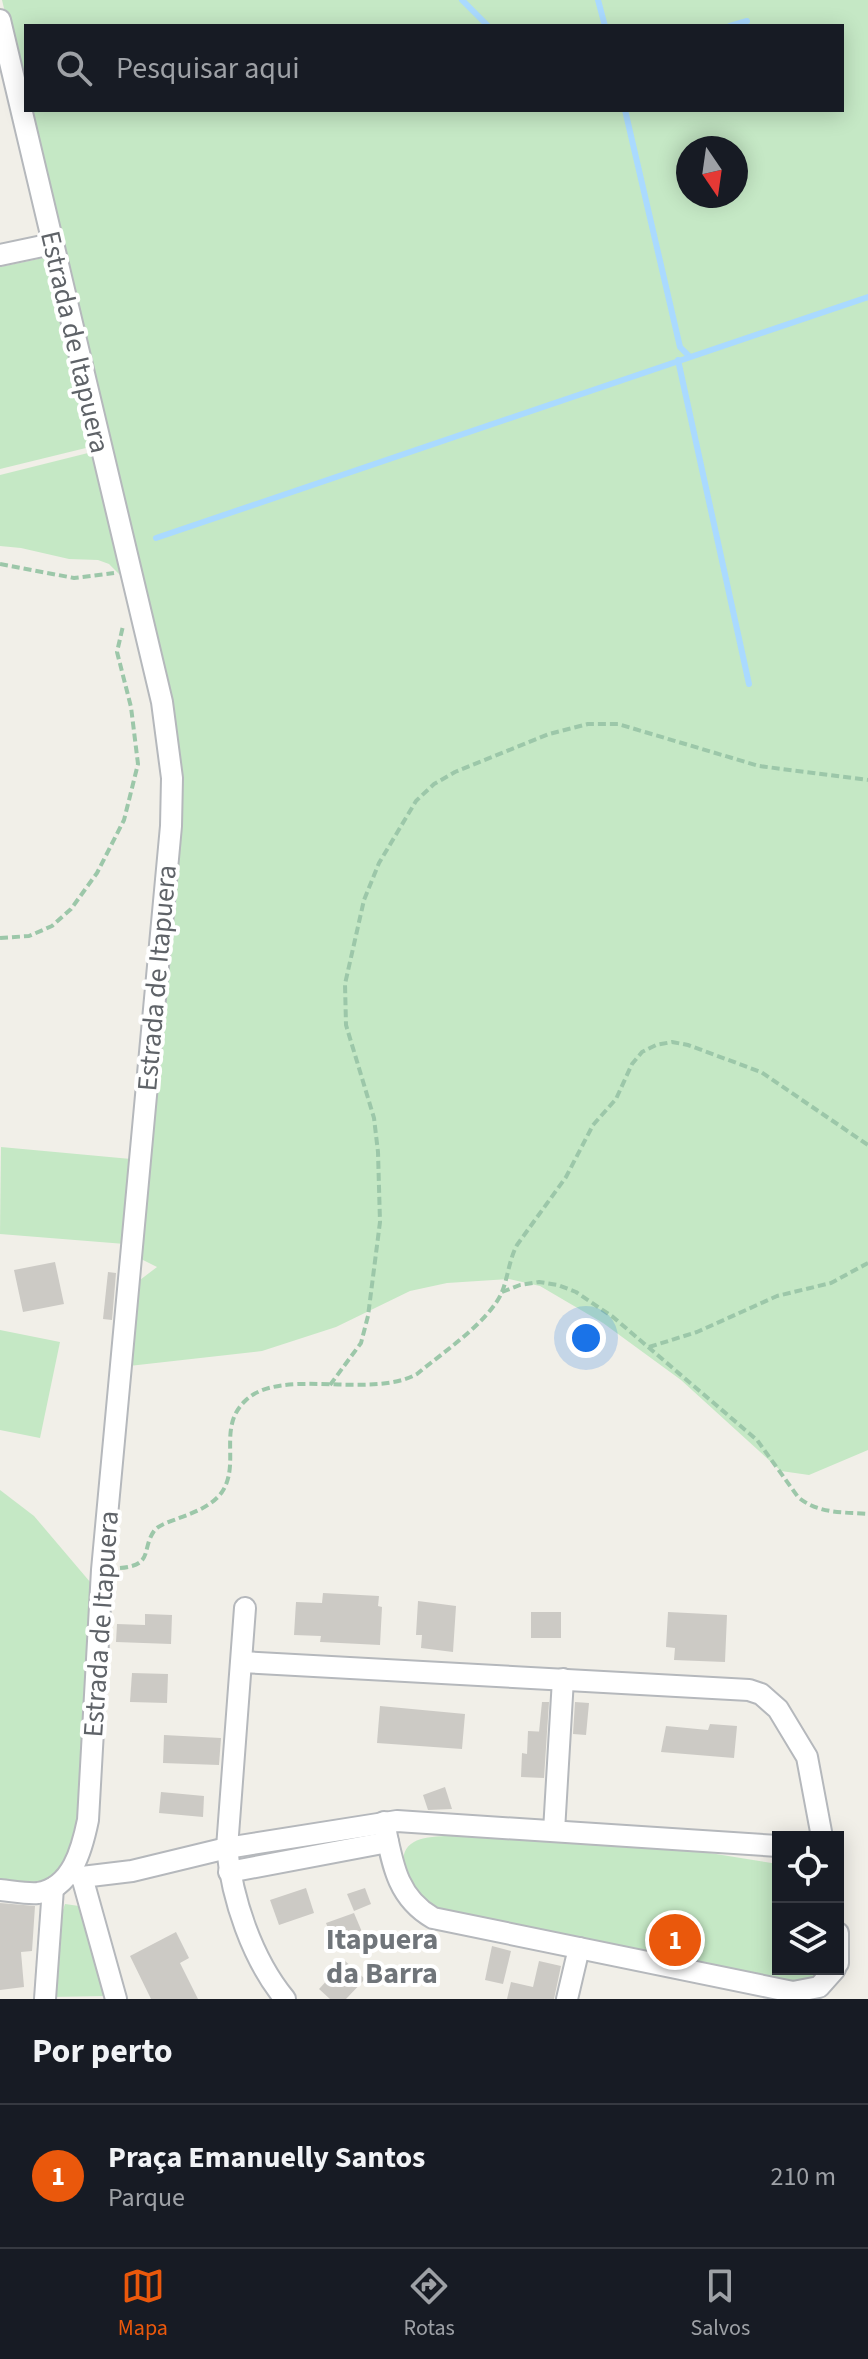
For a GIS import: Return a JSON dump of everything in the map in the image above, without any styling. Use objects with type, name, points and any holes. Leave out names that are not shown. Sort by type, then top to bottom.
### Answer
[{"type":"street","name":"Estrada de Itapuera","points":[[0,20],[162,702],[172,778],[171,826],[102,1570],[90,1802],[76,1875],[53,1888]]},
{"type":"street","points":[[0,255],[52,244]]},
{"type":"street","points":[[245,1608],[227,1848],[229,1872],[243,1923],[275,1987],[285,1999]]},
{"type":"street","points":[[242,1662],[736,1689],[761,1694],[778,1709],[807,1757],[821,1831]]},
{"type":"street","points":[[554,1831],[563,1679]]},
{"type":"street","points":[[116,1999],[76,1875],[158,1866],[227,1848],[386,1832],[554,1831],[772,1846]]},
{"type":"street","points":[[229,1872],[386,1832]]},
{"type":"street","points":[[386,1832],[395,1872],[404,1894],[433,1918],[793,1992],[819,1987],[830,1975]]},
{"type":"street","points":[[0,1890],[30,1893],[53,1888],[45,1999]]},
{"type":"street","points":[[567,1999],[579,1948]]},
{"type":"path","points":[[0,564],[74,578],[131,579],[117,652],[131,707],[138,764],[124,820],[97,873],[71,909],[52,926],[29,936],[0,938]]},
{"type":"path","points":[[330,1385],[361,1343],[368,1316],[380,1222],[374,1118],[346,1025],[345,984],[364,900],[379,863],[416,801],[434,784],[455,772],[549,734],[588,724],[618,724],[759,766],[868,780]]},
{"type":"path","points":[[102,1570],[138,1564],[145,1557],[153,1532],[160,1526],[212,1504],[228,1479],[231,1464],[229,1431],[235,1413],[246,1399],[262,1390],[280,1386],[393,1384],[406,1380],[490,1311],[502,1292],[510,1257],[517,1245],[566,1177],[593,1125],[616,1099],[632,1064],[642,1052],[672,1042],[761,1072],[868,1145]]},
{"type":"path","points":[[649,1347],[697,1332],[777,1296],[831,1283],[868,1263]]},
{"type":"path","points":[[502,1292],[539,1282],[576,1292],[613,1317],[757,1440],[798,1497],[824,1511],[868,1514]]},
{"type":"green space","points":[[2,0],[868,0],[868,1450],[809,1475],[781,1471],[681,1380],[603,1323],[540,1286],[509,1279],[447,1283],[410,1291],[336,1327],[262,1351],[129,1366],[136,1283],[157,1267],[139,1258],[161,855],[160,734],[132,599],[122,577],[109,564],[98,560],[69,559],[0,546],[0,475],[108,448],[28,112],[844,112],[844,24],[24,24],[24,92]]},
{"type":"green space","points":[[48,257],[94,446],[0,469],[0,267]]},
{"type":"green space","points":[[1,1147],[131,1159],[125,1244],[0,1234]]},
{"type":"green space","points":[[0,1330],[60,1342],[40,1438],[0,1430]]},
{"type":"green space","points":[[0,1490],[34,1516],[96,1589],[80,1812],[64,1863],[41,1887],[0,1884]]},
{"type":"green space","points":[[437,1836],[685,1849],[772,1863],[772,1975],[819,1975],[805,1985],[434,1911],[412,1890],[403,1859],[411,1844]]},
{"type":"green space","points":[[65,1904],[79,1906],[107,1996],[49,1997]]},
{"type":"building","points":[[55,1262],[64,1304],[23,1312],[14,1270]]},
{"type":"building","points":[[108,1272],[116,1273],[112,1320],[103,1319]]},
{"type":"building","points":[[323,1593],[379,1596],[378,1606],[382,1607],[380,1645],[320,1642],[321,1636],[294,1635],[296,1602],[322,1603]]},
{"type":"building","points":[[418,1601],[456,1606],[453,1652],[421,1648],[422,1635],[416,1635]]},
{"type":"building","points":[[531,1612],[561,1612],[561,1638],[531,1638]]},
{"type":"building","points":[[668,1612],[727,1615],[725,1662],[674,1660],[675,1648],[666,1647]]},
{"type":"building","points":[[145,1614],[172,1615],[171,1644],[116,1642],[117,1624],[145,1625]]},
{"type":"building","points":[[132,1673],[168,1674],[167,1703],[130,1702]]},
{"type":"building","points":[[542,1702],[549,1702],[547,1732],[539,1732]]},
{"type":"building","points":[[575,1702],[589,1703],[586,1735],[573,1734]]},
{"type":"building","points":[[380,1706],[465,1714],[462,1749],[377,1743]]},
{"type":"building","points":[[710,1724],[737,1726],[734,1758],[661,1752],[666,1726],[708,1730]]},
{"type":"building","points":[[528,1731],[547,1732],[544,1778],[521,1777],[522,1753],[527,1754]]},
{"type":"building","points":[[164,1735],[221,1738],[219,1765],[163,1763]]},
{"type":"building","points":[[445,1787],[452,1809],[428,1810],[423,1795]]},
{"type":"building","points":[[161,1792],[204,1796],[203,1817],[159,1813]]},
{"type":"building","points":[[306,1888],[314,1913],[279,1925],[270,1900]]},
{"type":"building","points":[[365,1888],[371,1904],[354,1911],[347,1894]]},
{"type":"building","points":[[0,1903],[35,1906],[32,1951],[21,1952],[24,1987],[0,1990]]},
{"type":"building","points":[[354,1913],[362,1932],[334,1943],[326,1923]]},
{"type":"building","points":[[176,1932],[189,1958],[180,1963],[198,1999],[151,1999],[130,1956]]},
{"type":"building","points":[[492,1946],[511,1951],[503,1984],[485,1980]]},
{"type":"building","points":[[345,1961],[365,1979],[346,1999],[330,1999],[319,1989]]},
{"type":"building","points":[[539,1961],[561,1966],[554,1999],[507,1999],[511,1982],[533,1987]]},
{"type":"waterway","points":[[462,0],[486,24]]},
{"type":"waterway","points":[[598,0],[604,24]]},
{"type":"waterway","points":[[737,24],[747,21]]},
{"type":"waterway","points":[[625,112],[680,347],[689,356]]},
{"type":"waterway","points":[[156,538],[868,297]]},
{"type":"waterway","points":[[678,360],[749,684]]},
{"type":"place","name":"Praça Emanuelly Santos","points":[[675,1940]]},
{"type":"district","name":"Itapuera da Barra","points":[[382,1956]]}]
